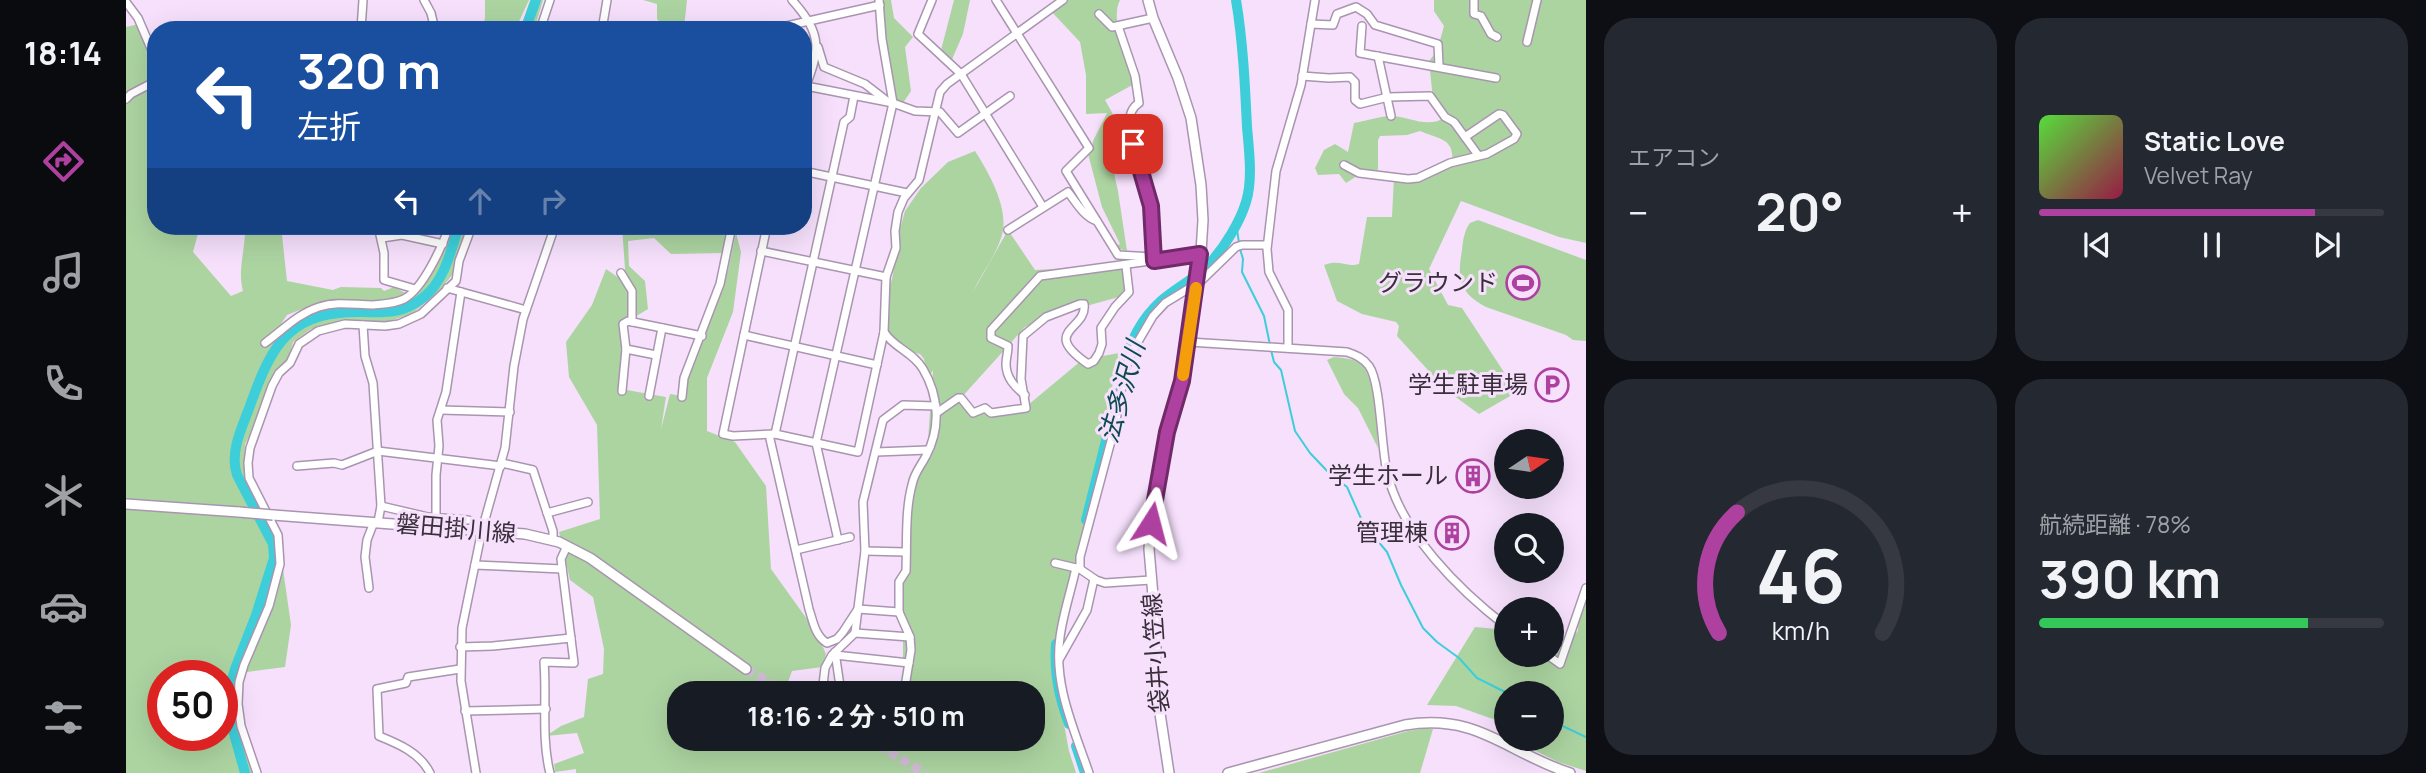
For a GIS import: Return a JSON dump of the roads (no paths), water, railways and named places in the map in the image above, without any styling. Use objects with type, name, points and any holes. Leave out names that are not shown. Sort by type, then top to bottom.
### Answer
[{"type":"main road","name":"袋井小笠線","points":[[1147,0],[1191,118],[1201,184],[1203,220],[1200,268],[1189,342],[1182,381],[1167,432],[1151,523],[1156,687],[1169,773]]},
{"type":"main road","name":"磐田掛川線","points":[[126,504],[482,530],[553,540],[590,558],[746,669]]},
{"type":"main road","points":[[1228,773],[1405,724],[1435,721],[1475,729],[1570,773]]},
{"type":"street","points":[[362,21],[363,0]]},
{"type":"street","points":[[424,0],[432,21]]},
{"type":"street","points":[[543,21],[550,0]]},
{"type":"street","points":[[604,21],[607,0]]},
{"type":"street","points":[[792,0],[808,20]]},
{"type":"street","points":[[932,0],[918,34],[961,74],[1042,207]]},
{"type":"street","points":[[996,0],[1089,148],[1066,171],[1118,254],[1154,259]]},
{"type":"street","points":[[765,235],[723,434],[772,437],[858,452],[884,332],[886,277],[896,248],[898,212],[907,193],[919,180],[940,92],[1063,0]]},
{"type":"street","points":[[1288,348],[1287,310],[1269,272],[1267,244],[1276,171],[1302,76],[1315,0]]},
{"type":"street","points":[[1345,10],[1345,7],[1359,0]]},
{"type":"street","points":[[1474,0],[1474,14],[1481,16],[1491,34],[1497,37]]},
{"type":"street","points":[[1527,42],[1536,0]]},
{"type":"street","points":[[126,2],[138,19],[147,40]]},
{"type":"street","points":[[804,21],[880,3],[890,103],[816,443],[838,540]]},
{"type":"street","points":[[1311,24],[1333,25],[1337,14],[1356,7],[1367,14],[1375,25],[1438,44],[1439,66]]},
{"type":"street","points":[[1099,14],[1112,27],[1153,18]]},
{"type":"street","points":[[1118,26],[1135,76],[1139,103],[1133,106],[1128,132],[1122,140],[1133,144],[1151,206],[1154,259]]},
{"type":"street","points":[[1362,26],[1360,53],[1496,78]]},
{"type":"street","points":[[812,30],[824,67],[865,83],[890,103]]},
{"type":"street","points":[[812,65],[818,46]]},
{"type":"street","points":[[1378,56],[1391,116]]},
{"type":"street","points":[[1302,76],[1350,77],[1355,82],[1355,100],[1360,104],[1388,97],[1430,96],[1478,155]]},
{"type":"street","points":[[126,99],[147,86]]},
{"type":"street","points":[[812,92],[854,96],[915,111],[940,112],[958,133],[1010,96]]},
{"type":"street","points":[[854,96],[850,117],[845,122],[772,437],[812,620],[821,640],[827,643],[837,639],[858,609]]},
{"type":"street","points":[[1344,165],[1359,173],[1408,179],[1425,176],[1450,163],[1487,154],[1517,137],[1503,115],[1499,114],[1465,137]]},
{"type":"street","points":[[812,173],[907,193]]},
{"type":"street","points":[[1008,230],[1068,192],[1085,213],[1097,220]]},
{"type":"street","points":[[381,235],[384,280],[415,289]]},
{"type":"street","points":[[382,238],[402,235],[443,244]]},
{"type":"street","points":[[265,343],[286,324],[321,306],[351,303],[388,304],[403,300],[415,289],[446,235]]},
{"type":"street","points":[[257,773],[241,726],[238,707],[239,682],[269,606],[280,564],[278,535],[249,478],[250,448],[272,386],[306,337],[331,326],[385,326],[410,320],[437,301],[456,281],[459,261],[469,235]]},
{"type":"street","points":[[476,773],[460,669],[461,628],[482,530],[502,465],[514,366],[526,310],[552,235]]},
{"type":"street","points":[[682,397],[684,378],[720,284],[730,235]]},
{"type":"street","points":[[1088,773],[1060,685],[1060,634],[1115,426],[1125,369],[1153,316],[1165,303],[1197,283],[1236,247],[1267,244]]},
{"type":"street","points":[[761,251],[886,277]]},
{"type":"street","points":[[1025,395],[1014,386],[1009,377],[1006,364],[1007,346],[991,338],[991,330],[1040,276],[1200,254]]},
{"type":"street","points":[[823,681],[825,668],[835,652],[855,633],[865,551],[863,502],[883,420],[903,405],[937,409],[958,398],[961,398],[973,413],[985,408],[991,412],[1023,410],[1026,408],[1021,379],[1023,337],[1046,317],[1084,304],[1084,311],[1065,341],[1082,360],[1088,364],[1094,361],[1102,344],[1101,328],[1129,292],[1126,265]]},
{"type":"street","points":[[621,273],[632,291],[632,322]]},
{"type":"street","points":[[447,289],[526,310]]},
{"type":"street","points":[[436,517],[437,420],[453,351],[461,292]]},
{"type":"street","points":[[622,391],[626,349],[623,324],[632,322],[702,336]]},
{"type":"street","points":[[363,325],[365,356],[373,383],[381,506],[368,540],[365,557],[369,588]]},
{"type":"street","points":[[649,396],[662,328]]},
{"type":"street","points":[[884,332],[890,342],[913,356],[922,368],[937,409],[928,450],[915,473],[911,487],[905,571],[899,582],[899,612],[910,637],[906,681]]},
{"type":"street","points":[[744,335],[877,365]]},
{"type":"street","points":[[1189,342],[1347,352],[1368,365],[1375,379],[1387,472],[1395,498],[1406,519],[1464,591],[1494,616]]},
{"type":"street","points":[[626,349],[656,355]]},
{"type":"street","points":[[441,410],[510,412]]},
{"type":"street","points":[[297,466],[334,463],[342,465],[377,450],[533,470],[553,540]]},
{"type":"street","points":[[876,452],[928,450]]},
{"type":"street","points":[[547,513],[588,502]]},
{"type":"street","points":[[381,506],[436,517],[468,520]]},
{"type":"street","points":[[796,550],[850,537]]},
{"type":"street","points":[[550,773],[546,757],[544,662],[574,663],[561,559],[567,546]]},
{"type":"street","points":[[865,551],[906,552]]},
{"type":"street","points":[[1055,563],[1078,569],[1105,583],[1151,580]]},
{"type":"street","points":[[475,565],[562,569]]},
{"type":"street","points":[[1060,660],[1087,610],[1094,579]]},
{"type":"street","points":[[1564,652],[1586,588]]},
{"type":"street","points":[[858,609],[899,612]]},
{"type":"street","points":[[1060,634],[1073,632]]},
{"type":"street","points":[[855,633],[910,637]]},
{"type":"street","points":[[460,647],[571,638]]},
{"type":"street","points":[[835,652],[909,663]]},
{"type":"street","points":[[835,652],[839,681]]},
{"type":"street","points":[[430,773],[425,762],[418,756],[379,736],[377,689],[402,685],[408,677],[460,669]]},
{"type":"street","points":[[465,711],[546,709]]},
{"type":"waterway","points":[[528,21],[536,0]]},
{"type":"waterway","name":"法多沢川","points":[[1123,370],[1132,341],[1141,324],[1161,301],[1211,262],[1232,234],[1246,202],[1249,155],[1236,0]]},
{"type":"waterway","points":[[1236,223],[1239,243]]},
{"type":"waterway","points":[[245,773],[227,697],[274,558],[273,544],[237,475],[235,466],[238,439],[259,381],[277,346],[302,324],[339,313],[396,311],[424,297],[442,273],[456,235]]},
{"type":"waterway","points":[[1240,249],[1243,259],[1242,272],[1264,316],[1270,345]]},
{"type":"waterway","points":[[1271,350],[1274,362],[1281,370],[1295,431],[1310,453],[1347,487],[1363,523],[1387,552],[1423,628],[1459,658],[1477,678],[1494,686]]},
{"type":"waterway","name":"法多沢川","points":[[1086,520],[1118,393]]},
{"type":"waterway","name":"法多沢川","points":[[1056,644],[1058,685],[1069,724]]},
{"type":"waterway","points":[[1564,727],[1586,737]]},
{"type":"waterway","name":"法多沢川","points":[[1076,746],[1085,773]]},
{"type":"tunnel","points":[[746,669],[767,681]]},
{"type":"tunnel","points":[[888,751],[925,773]]},
{"type":"place","name":"グラウンド","points":[[1523,283]]},
{"type":"place","name":"学生駐車場","points":[[1552,385]]},
{"type":"place","name":"学生ホール","points":[[1473,476]]},
{"type":"place","name":"管理棟","points":[[1452,533]]}]
